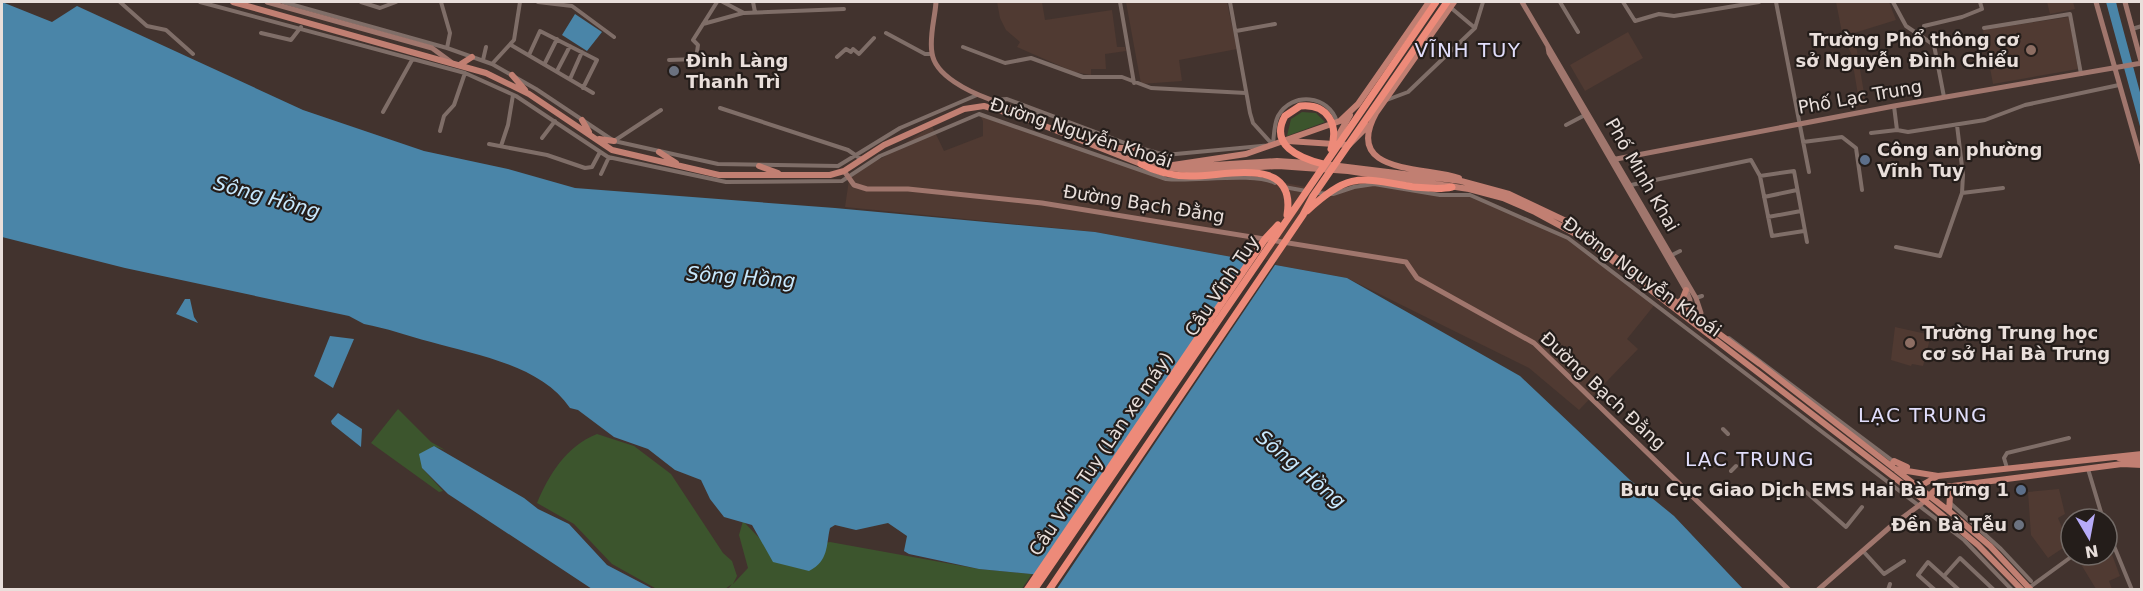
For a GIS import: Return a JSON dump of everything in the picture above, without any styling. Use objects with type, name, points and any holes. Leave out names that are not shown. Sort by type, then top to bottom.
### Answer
[{"type":"highway","name":"Cầu Vĩnh Tuy","points":[[1034,590],[1323,163],[1436,2]]},
{"type":"highway","name":"Cầu Vĩnh Tuy","points":[[1049,590],[1303,215],[1313,196],[1401,65],[1450,3]]},
{"type":"highway","points":[[1300,106],[1321,109],[1331,118],[1335,133],[1332,147],[1323,163],[1301,158],[1289,150],[1281,133],[1285,116],[1300,106]]},
{"type":"highway","points":[[1141,164],[1162,173],[1188,176],[1253,172],[1270,176],[1281,183],[1286,192],[1288,208],[1285,220]]},
{"type":"highway","points":[[1303,215],[1331,189],[1349,182],[1373,180],[1426,188],[1452,187]]},
{"type":"highway","name":"Cầu Vĩnh Tuy (Làn xe máy)","points":[[1054,590],[1298,230],[1303,215]]},
{"type":"highway","name":"Cầu Vĩnh Tuy (Làn xe máy)","points":[[1027,590],[1264,239],[1285,220]]},
{"type":"main road","name":"Đường Nguyễn Khoái","points":[[233,2],[461,64],[486,73],[529,94],[612,150],[737,177],[830,175],[844,171],[859,157],[884,145],[974,106],[984,106],[1022,117],[1141,164],[1194,171],[1278,166],[1385,175],[1503,198],[1563,225],[1637,284],[1688,315],[1915,489]]},
{"type":"main road","points":[[241,2],[250,6]]},
{"type":"main road","name":"Đường Nguyễn Khoái","points":[[267,2],[432,46],[451,62]]},
{"type":"main road","points":[[936,2],[932,54],[937,66],[977,95],[1017,111],[1022,117]]},
{"type":"main road","points":[[1339,145],[1338,136],[1352,112],[1429,2]]},
{"type":"main road","name":"Phố Minh Khai","points":[[1522,2],[1686,290],[1690,300],[1688,315]]},
{"type":"main road","points":[[2096,2],[2142,163]]},
{"type":"main road","points":[[2126,2],[2140,64]]},
{"type":"main road","points":[[1287,141],[1352,145],[1369,124],[1450,3]]},
{"type":"main road","points":[[1406,34],[1412,44],[1422,44]]},
{"type":"main road","points":[[1395,48],[1406,51],[1413,58]]},
{"type":"main road","points":[[461,64],[472,57]]},
{"type":"main road","name":"Phố Lạc Trung","points":[[1613,159],[1894,106],[2140,64]]},
{"type":"main road","points":[[512,75],[529,94]]},
{"type":"main road","points":[[1171,167],[1235,156],[1287,141],[1336,122],[1352,112]]},
{"type":"main road","points":[[582,120],[594,137],[614,141]]},
{"type":"main road","points":[[1369,124],[1368,134],[1372,150],[1385,163],[1457,177],[1461,181]]},
{"type":"main road","points":[[1111,151],[1114,148],[1140,148]]},
{"type":"main road","points":[[659,152],[680,165]]},
{"type":"main road","name":"Phố Minh Khai","points":[[1613,159],[1699,297],[1701,313],[1698,323]]},
{"type":"main road","name":"Đường Nguyễn Khoái","points":[[1171,167],[1256,161],[1323,163],[1461,181],[1509,194],[1566,221],[1678,303],[1688,315]]},
{"type":"main road","points":[[759,166],[782,175]]},
{"type":"main road","points":[[844,171],[848,178]]},
{"type":"main road","name":"Đường Bạch Đằng","points":[[848,178],[854,185],[867,189],[908,189],[1042,203],[1406,262],[1416,278],[1534,343],[1789,590]]},
{"type":"main road","points":[[1678,303],[1682,300],[1686,290]]},
{"type":"main road","name":"Đường Nguyễn Khoái","points":[[1698,323],[1893,465],[1923,500],[1978,545],[2022,590]]},
{"type":"main road","points":[[1893,465],[1938,476],[2142,454]]},
{"type":"main road","points":[[2112,457],[2142,462]]},
{"type":"main road","points":[[1818,590],[1937,488],[2142,462]]},
{"type":"main road","points":[[2007,469],[2009,480]]},
{"type":"main road","points":[[1915,489],[1938,476]]},
{"type":"main road","points":[[1949,511],[1948,501],[1958,486]]},
{"type":"main road","name":"Đường Nguyễn Khoái","points":[[1923,500],[1949,511],[2031,586]]},
{"type":"street","points":[[120,2],[125,9],[147,26],[166,30],[193,54]]},
{"type":"street","name":"Đường Nguyễn Khoái","points":[[200,2],[465,74],[513,95],[609,157],[726,182],[820,183],[848,178],[890,152],[973,115],[987,115],[1166,179],[1190,181],[1255,178],[1293,189],[1325,194],[1374,184],[1428,194],[1470,195],[1568,238],[1637,284],[1923,500],[2012,590]]},
{"type":"street","name":"Đường Nguyễn Khoái","points":[[283,2],[483,60],[512,75],[614,141],[718,164],[832,167],[859,157],[900,128],[977,95]]},
{"type":"street","points":[[361,2],[380,8],[396,2]]},
{"type":"street","points":[[441,2],[450,33],[447,48]]},
{"type":"street","points":[[492,64],[512,45],[517,29],[520,2]]},
{"type":"street","points":[[537,2],[572,6],[614,37]]},
{"type":"street","points":[[669,60],[696,59],[698,45],[693,40],[717,2]]},
{"type":"street","points":[[723,2],[744,13]]},
{"type":"street","points":[[753,2],[754,12]]},
{"type":"street","points":[[1120,2],[1134,83]]},
{"type":"street","points":[[1230,2],[1253,123],[1273,145]]},
{"type":"street","points":[[1383,102],[1408,92],[1475,28],[1483,2]]},
{"type":"street","points":[[1560,2],[1578,32]]},
{"type":"street","points":[[1623,2],[1635,21],[1659,14],[1674,16],[1759,2]]},
{"type":"street","points":[[1776,2],[1809,172]]},
{"type":"street","points":[[1893,2],[1906,26],[1934,45],[1944,97]]},
{"type":"street","points":[[1924,26],[1982,9],[1980,2]]},
{"type":"street","points":[[1450,3],[1475,28]]},
{"type":"street","points":[[703,24],[744,13],[844,9]]},
{"type":"street","points":[[1984,28],[2070,14],[2081,74]]},
{"type":"street","points":[[261,33],[291,40],[304,22]]},
{"type":"street","points":[[1236,31],[1275,24]]},
{"type":"street","points":[[2132,28],[2142,26]]},
{"type":"street","points":[[529,55],[540,31],[597,60],[584,88]]},
{"type":"street","points":[[886,33],[925,54],[932,54]]},
{"type":"street","points":[[837,57],[846,49],[859,54],[874,38]]},
{"type":"street","points":[[545,63],[557,39]]},
{"type":"street","points":[[512,45],[593,93]]},
{"type":"street","points":[[557,71],[570,46]]},
{"type":"street","points":[[483,60],[486,47]]},
{"type":"street","points":[[963,47],[1005,63],[1031,58],[1083,76],[1122,77],[1155,89],[1246,93]]},
{"type":"street","points":[[570,79],[582,52]]},
{"type":"street","points":[[383,112],[412,60]]},
{"type":"street","points":[[440,131],[444,116],[454,105],[465,74]]},
{"type":"street","points":[[1871,133],[1897,130],[1908,132],[1985,120],[2025,105],[2119,85]]},
{"type":"street","points":[[501,146],[508,125],[513,95]]},
{"type":"street","name":"Đường Nguyễn Khoái","points":[[992,100],[1007,99],[1165,155],[1273,145]]},
{"type":"street","points":[[1273,145],[1278,116],[1287,106],[1298,100],[1314,99],[1323,103],[1333,112],[1336,122]]},
{"type":"street","points":[[1894,106],[1897,130]]},
{"type":"street","points":[[720,108],[859,157]]},
{"type":"street","points":[[614,141],[661,110]]},
{"type":"street","points":[[1566,125],[1585,112]]},
{"type":"street","points":[[1022,117],[1043,113]]},
{"type":"street","points":[[542,138],[555,121]]},
{"type":"street","points":[[1896,247],[1940,256],[1962,192],[1963,175],[1957,125]]},
{"type":"street","points":[[1803,142],[1842,137],[1856,148],[1862,190]]},
{"type":"street","points":[[489,144],[547,155],[585,168],[592,166],[600,152]]},
{"type":"street","points":[[601,174],[609,157]]},
{"type":"street","points":[[1631,185],[1751,160],[1760,176],[1772,236],[1804,231]]},
{"type":"street","points":[[1760,176],[1794,171],[1807,242]]},
{"type":"street","points":[[1962,192],[2003,188]]},
{"type":"street","points":[[1764,197],[1797,190]]},
{"type":"street","points":[[1768,217],[1801,211]]},
{"type":"street","points":[[1672,255],[1680,251]]},
{"type":"street","name":"Đường Nguyễn Khoái","points":[[1726,336],[1893,465]]},
{"type":"street","points":[[1723,429],[1728,434]]},
{"type":"street","points":[[2007,469],[2004,458],[2007,453],[2069,438]]},
{"type":"street","points":[[1731,471],[1736,466]]},
{"type":"street","points":[[2088,469],[2099,507]]},
{"type":"street","points":[[1797,484],[1846,527],[1862,507]]},
{"type":"street","points":[[1948,501],[2001,549],[2031,586],[2059,566]]},
{"type":"street","points":[[1863,551],[1884,574],[1904,561]]},
{"type":"street","points":[[1944,576],[1960,558],[1994,590]]},
{"type":"street","points":[[2119,558],[2132,590]]},
{"type":"street","points":[[1935,590],[1918,575],[1928,562],[1959,590]]},
{"type":"street","points":[[1888,590],[1890,584]]},
{"type":"shaded area","points":[[997,2],[1042,2],[1045,20],[1112,10],[1117,47],[1125,47],[1126,51],[1105,54],[1106,69],[1091,69],[1091,75],[1074,72],[1017,47],[1020,42],[1006,30],[1000,18]]},
{"type":"shaded area","points":[[1126,2],[1227,2],[1237,49],[1179,60],[1182,81],[1141,84]]},
{"type":"shaded area","points":[[1836,2],[1889,2],[1896,20],[1854,33],[1866,105],[1860,107],[1851,53],[1848,47],[1845,48]]},
{"type":"shaded area","points":[[2047,2],[2073,2],[2075,9],[2050,14]]},
{"type":"shaded area","name":"Trường Phổ thông cơ sở Nguyễn Đình Chiểu","points":[[2069,17],[2078,69],[1993,84],[1983,30]]},
{"type":"shaded area","points":[[1628,32],[1643,58],[1585,91],[1570,65]]},
{"type":"shaded area","points":[[979,114],[1166,179],[1190,181],[1264,179],[1333,192],[1353,184],[1373,182],[1439,193],[1458,193],[1487,200],[1568,238],[1656,303],[1627,339],[1638,349],[1579,410],[1529,368],[1347,278],[1095,232],[845,207],[850,173],[882,158],[932,126],[944,151],[983,136],[983,121]]},
{"type":"shaded area","name":"Trường Trung học cơ sở Hai Bà Trưng","points":[[1895,327],[1931,335],[1923,366],[1912,364],[1911,366],[1891,360]]},
{"type":"shaded area","points":[[2059,489],[2063,507],[2059,507],[2059,551],[2048,558],[2031,535],[2028,492]]},
{"type":"shaded area","points":[[2083,567],[2117,567],[2120,576],[2109,581],[2112,589],[2096,589]]},
{"type":"green space","points":[[1302,112],[1316,113],[1325,122],[1287,136],[1291,119]]},
{"type":"green space","points":[[398,409],[431,442],[445,450],[433,446],[422,468],[443,491],[439,492],[371,443]]},
{"type":"green space","points":[[597,434],[634,446],[671,474],[723,553],[732,561],[737,576],[733,584],[748,568],[739,535],[743,521],[763,542],[789,550],[830,542],[979,569],[1032,574],[1021,590],[728,589],[732,584],[725,589],[655,588],[612,564],[574,524],[537,503],[560,462],[576,446]]},
{"type":"water","name":"Sông Hồng","points":[[2,2],[52,22],[77,6],[303,110],[424,151],[508,169],[575,188],[835,208],[1095,232],[1347,278],[1520,376],[1630,480],[1674,516],[1743,589],[1056,589],[1051,576],[979,569],[909,554],[904,551],[907,536],[888,523],[856,530],[835,525],[830,528],[823,557],[809,571],[773,562],[752,525],[724,517],[710,499],[701,480],[675,470],[648,449],[614,437],[578,410],[570,408],[558,393],[542,381],[525,372],[487,357],[364,324],[349,316],[125,268],[2,237]]},
{"type":"water","points":[[2106,2],[2116,2],[2141,96],[2141,130]]},
{"type":"water","points":[[575,14],[602,32],[587,51],[562,35]]},
{"type":"water","points":[[185,299],[190,299],[194,317],[198,323],[176,314]]},
{"type":"water","points":[[330,336],[354,339],[333,388],[314,376]]},
{"type":"water","points":[[338,413],[362,429],[361,447],[332,424],[331,421]]},
{"type":"water","points":[[434,446],[524,498],[538,509],[569,524],[607,565],[653,589],[592,589],[448,494],[422,468],[419,454]]},
{"type":"pier","points":[[1251,257],[1277,262],[1056,590],[1053,590],[1049,579],[1034,577]]},
{"type":"place","name":"Trường Phổ thông cơ sở Nguyễn Đình Chiểu","points":[[2031,50]]},
{"type":"place","name":"Đình Làng Thanh Trì","points":[[674,71]]},
{"type":"place","name":"Công an phường Vĩnh Tuy","points":[[1865,160]]},
{"type":"place","name":"Trường Trung học cơ sở Hai Bà Trưng","points":[[1910,343]]},
{"type":"place","name":"Bưu Cục Giao Dịch EMS Hai Bà Trưng 1","points":[[2021,490]]},
{"type":"place","name":"Đền Bà Tễu","points":[[2019,525]]},
{"type":"district","name":"VĨNH TUY","points":[[1468,50]]},
{"type":"district","name":"LẠC TRUNG","points":[[1923,415]]},
{"type":"district","name":"LẠC TRUNG","points":[[1750,459]]}]
